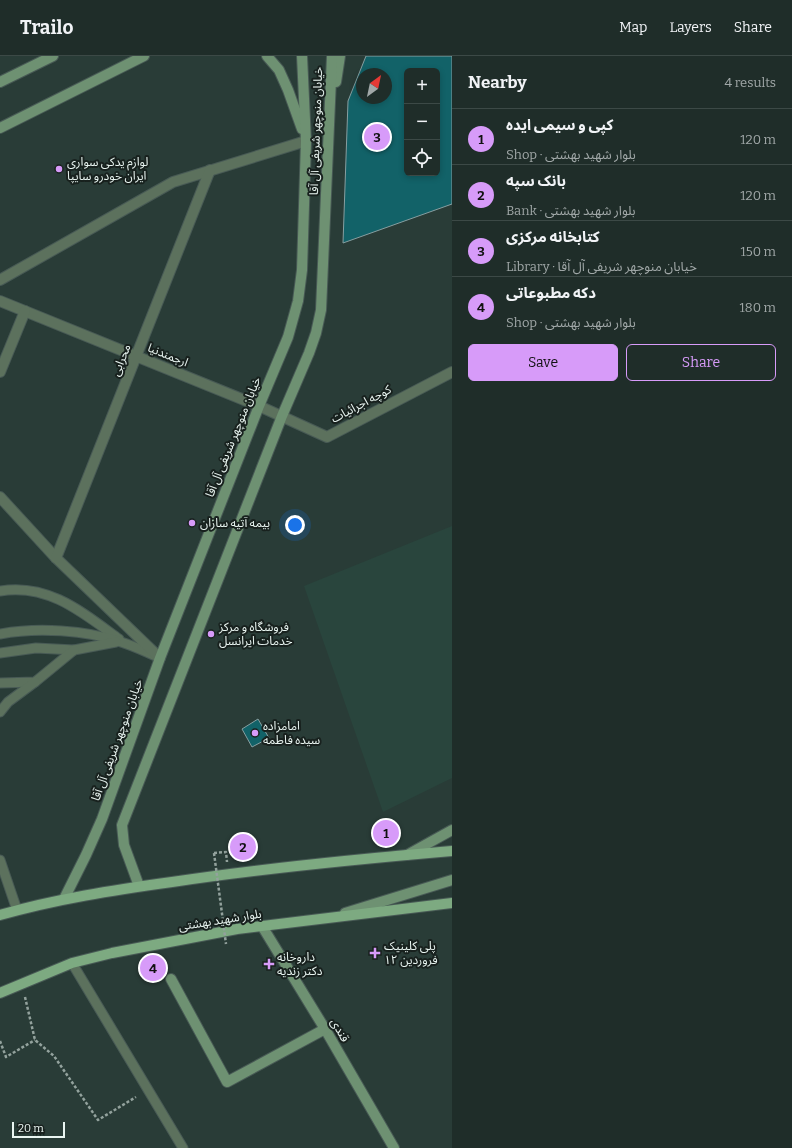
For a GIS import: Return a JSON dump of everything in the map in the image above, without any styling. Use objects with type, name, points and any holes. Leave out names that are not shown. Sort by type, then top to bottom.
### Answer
[{"type":"main road","points":[[0,82],[53,56]]},
{"type":"main road","points":[[0,128],[144,56]]},
{"type":"main road","points":[[267,56],[279,70],[288,90],[306,141]]},
{"type":"main road","name":"خیابان منوچهر شریفی آل آقا","points":[[64,899],[102,819],[160,658],[259,406],[288,337],[298,301],[302,270],[306,141],[302,56]]},
{"type":"main road","name":"خیابان منوچهر شریفی آل آقا","points":[[140,886],[124,845],[122,825],[316,333],[321,310],[332,56]]},
{"type":"main road","points":[[329,118],[340,56]]},
{"type":"main road","points":[[407,855],[452,830]]},
{"type":"main road","points":[[0,915],[64,899],[140,886],[228,874],[452,851]]},
{"type":"main road","points":[[330,918],[452,880]]},
{"type":"main road","name":"بلوار شهید بهشتی","points":[[0,992],[72,963],[152,945],[237,929],[452,903]]},
{"type":"main road","name":"قندی","points":[[262,926],[325,1029],[394,1148]]},
{"type":"main road","points":[[171,979],[227,1082],[325,1029]]},
{"type":"street","points":[[0,280],[173,182],[306,141]]},
{"type":"street","name":"محرابی","points":[[56,558],[210,170]]},
{"type":"street","name":"ارجمندنیا","points":[[0,301],[282,416]]},
{"type":"street","points":[[0,372],[25,311]]},
{"type":"street","name":"کوچه اجرائیات","points":[[282,416],[327,437],[452,372]]},
{"type":"street","points":[[0,497],[56,558],[160,658]]},
{"type":"lane","points":[[0,591],[13,589],[38,591],[60,599],[85,614],[121,642]]},
{"type":"lane","points":[[0,634],[28,630],[81,633],[121,642],[160,658]]},
{"type":"lane","points":[[0,653],[36,648],[74,650],[121,642]]},
{"type":"lane","points":[[0,712],[8,702],[74,650]]},
{"type":"lane","points":[[0,683],[35,682]]},
{"type":"lane","points":[[0,860],[17,910]]},
{"type":"lane","points":[[72,963],[183,1148]]},
{"type":"path","points":[[226,852],[214,853],[226,944]]},
{"type":"path","points":[[152,945],[171,979]]},
{"type":"path","points":[[22,983],[35,1040],[54,1056],[98,1120],[148,1090]]},
{"type":"path","points":[[0,1041],[6,1058],[35,1040]]},
{"type":"shaded area","points":[[452,526],[452,778],[383,812],[304,586]]},
{"type":"building","points":[[366,56],[452,56],[452,204],[343,243],[348,101],[356,81],[356,104],[392,104],[392,68],[361,68]]},
{"type":"building","name":"امامزاده سیده فاطمه","points":[[258,719],[269,738],[252,747],[242,729]]},
{"type":"place","name":"کتابخانه مرکزی","points":[[377,137]]},
{"type":"place","name":"لوازم یدکی سواری ایران خودرو سایپا","points":[[59,169]]},
{"type":"place","name":"بیمه آتیه سازان","points":[[192,523]]},
{"type":"place","name":"فروشگاه و مرکز خدمات ایرانسل","points":[[211,634]]},
{"type":"place","name":"امامزاده سیده فاطمه","points":[[255,733]]},
{"type":"place","name":"کپی و سیمی ایده","points":[[386,833]]},
{"type":"place","name":"بانک سپه","points":[[243,847]]},
{"type":"place","name":"پلی کلینیک ۱۲ فروردین","points":[[375,953]]},
{"type":"place","name":"داروخانه دکتر زندیه","points":[[269,964]]},
{"type":"place","name":"دکه مطبوعاتی","points":[[153,968]]}]
